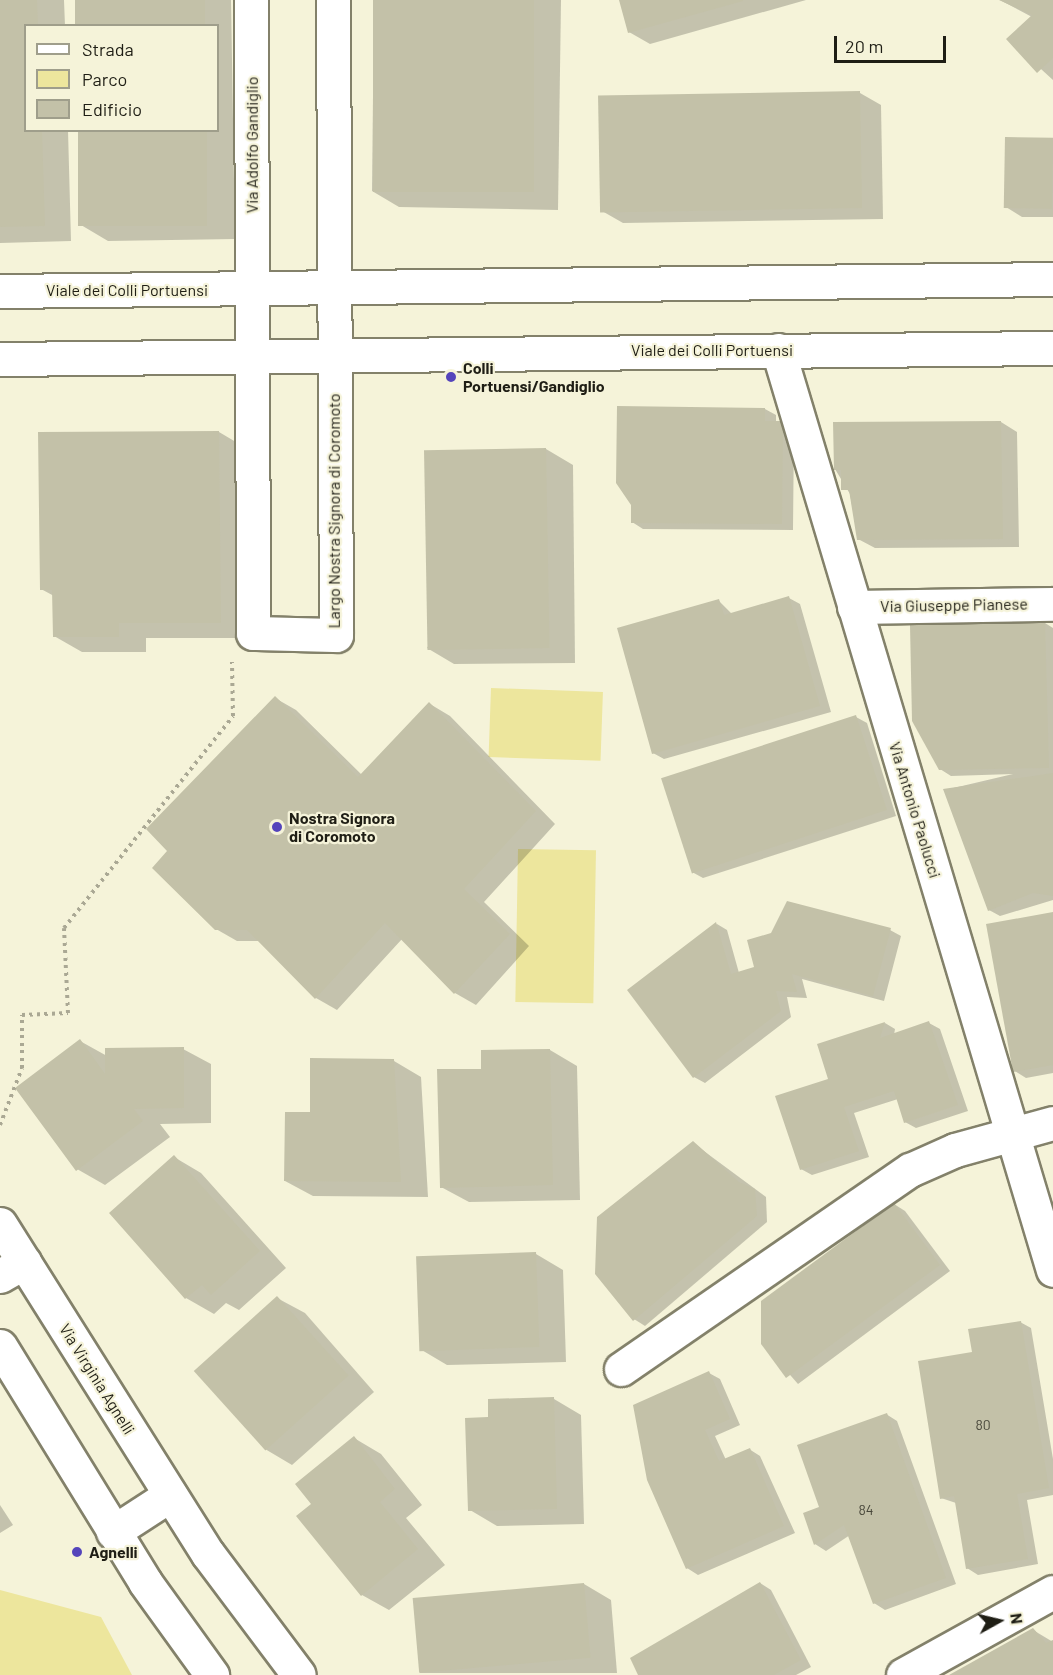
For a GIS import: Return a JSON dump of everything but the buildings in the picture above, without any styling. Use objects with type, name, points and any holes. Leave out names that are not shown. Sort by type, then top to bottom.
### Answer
[{"type":"street","name":"Via Adolfo Gandiglio","points":[[251,0],[253,289]]},
{"type":"street","points":[[333,0],[334,352]]},
{"type":"street","name":"Viale dei Colli Portuensi","points":[[0,291],[335,289],[1053,279]]},
{"type":"street","points":[[253,289],[253,353]]},
{"type":"street","name":"Viale dei Colli Portuensi","points":[[0,359],[334,352],[1053,348]]},
{"type":"street","name":"Via Antonio Paolucci","points":[[778,350],[1053,1270]]},
{"type":"street","name":"Largo Nostra Signora di Coromoto","points":[[253,353],[253,633],[336,635],[334,352]]},
{"type":"street","name":"Via Giuseppe Pianese","points":[[854,607],[1053,604]]},
{"type":"street","points":[[621,1369],[910,1170],[1011,1134],[1053,1124]]},
{"type":"street","name":"Via Virginia Agnelli","points":[[0,1224],[12,1269],[170,1495],[244,1607],[299,1675]]},
{"type":"street","points":[[0,1346],[113,1532],[212,1675]]},
{"type":"street","points":[[113,1532],[170,1495]]},
{"type":"street","points":[[903,1675],[1053,1592]]},
{"type":"path","points":[[0,1125],[22,1068],[22,1015],[68,1013],[64,928],[233,716],[232,656]]},
{"type":"green space","points":[[491,688],[603,692],[601,761],[489,757]]},
{"type":"green space","points":[[518,849],[596,850],[593,1003],[515,1002]]},
{"type":"green space","points":[[0,1590],[101,1617],[132,1675],[0,1675]]},
{"type":"place","name":"Colli Portuensi/Gandiglio","points":[[451,377]]},
{"type":"place","name":"Nostra Signora di Coromoto","points":[[277,827]]},
{"type":"place","name":"Agnelli","points":[[77,1552]]}]
